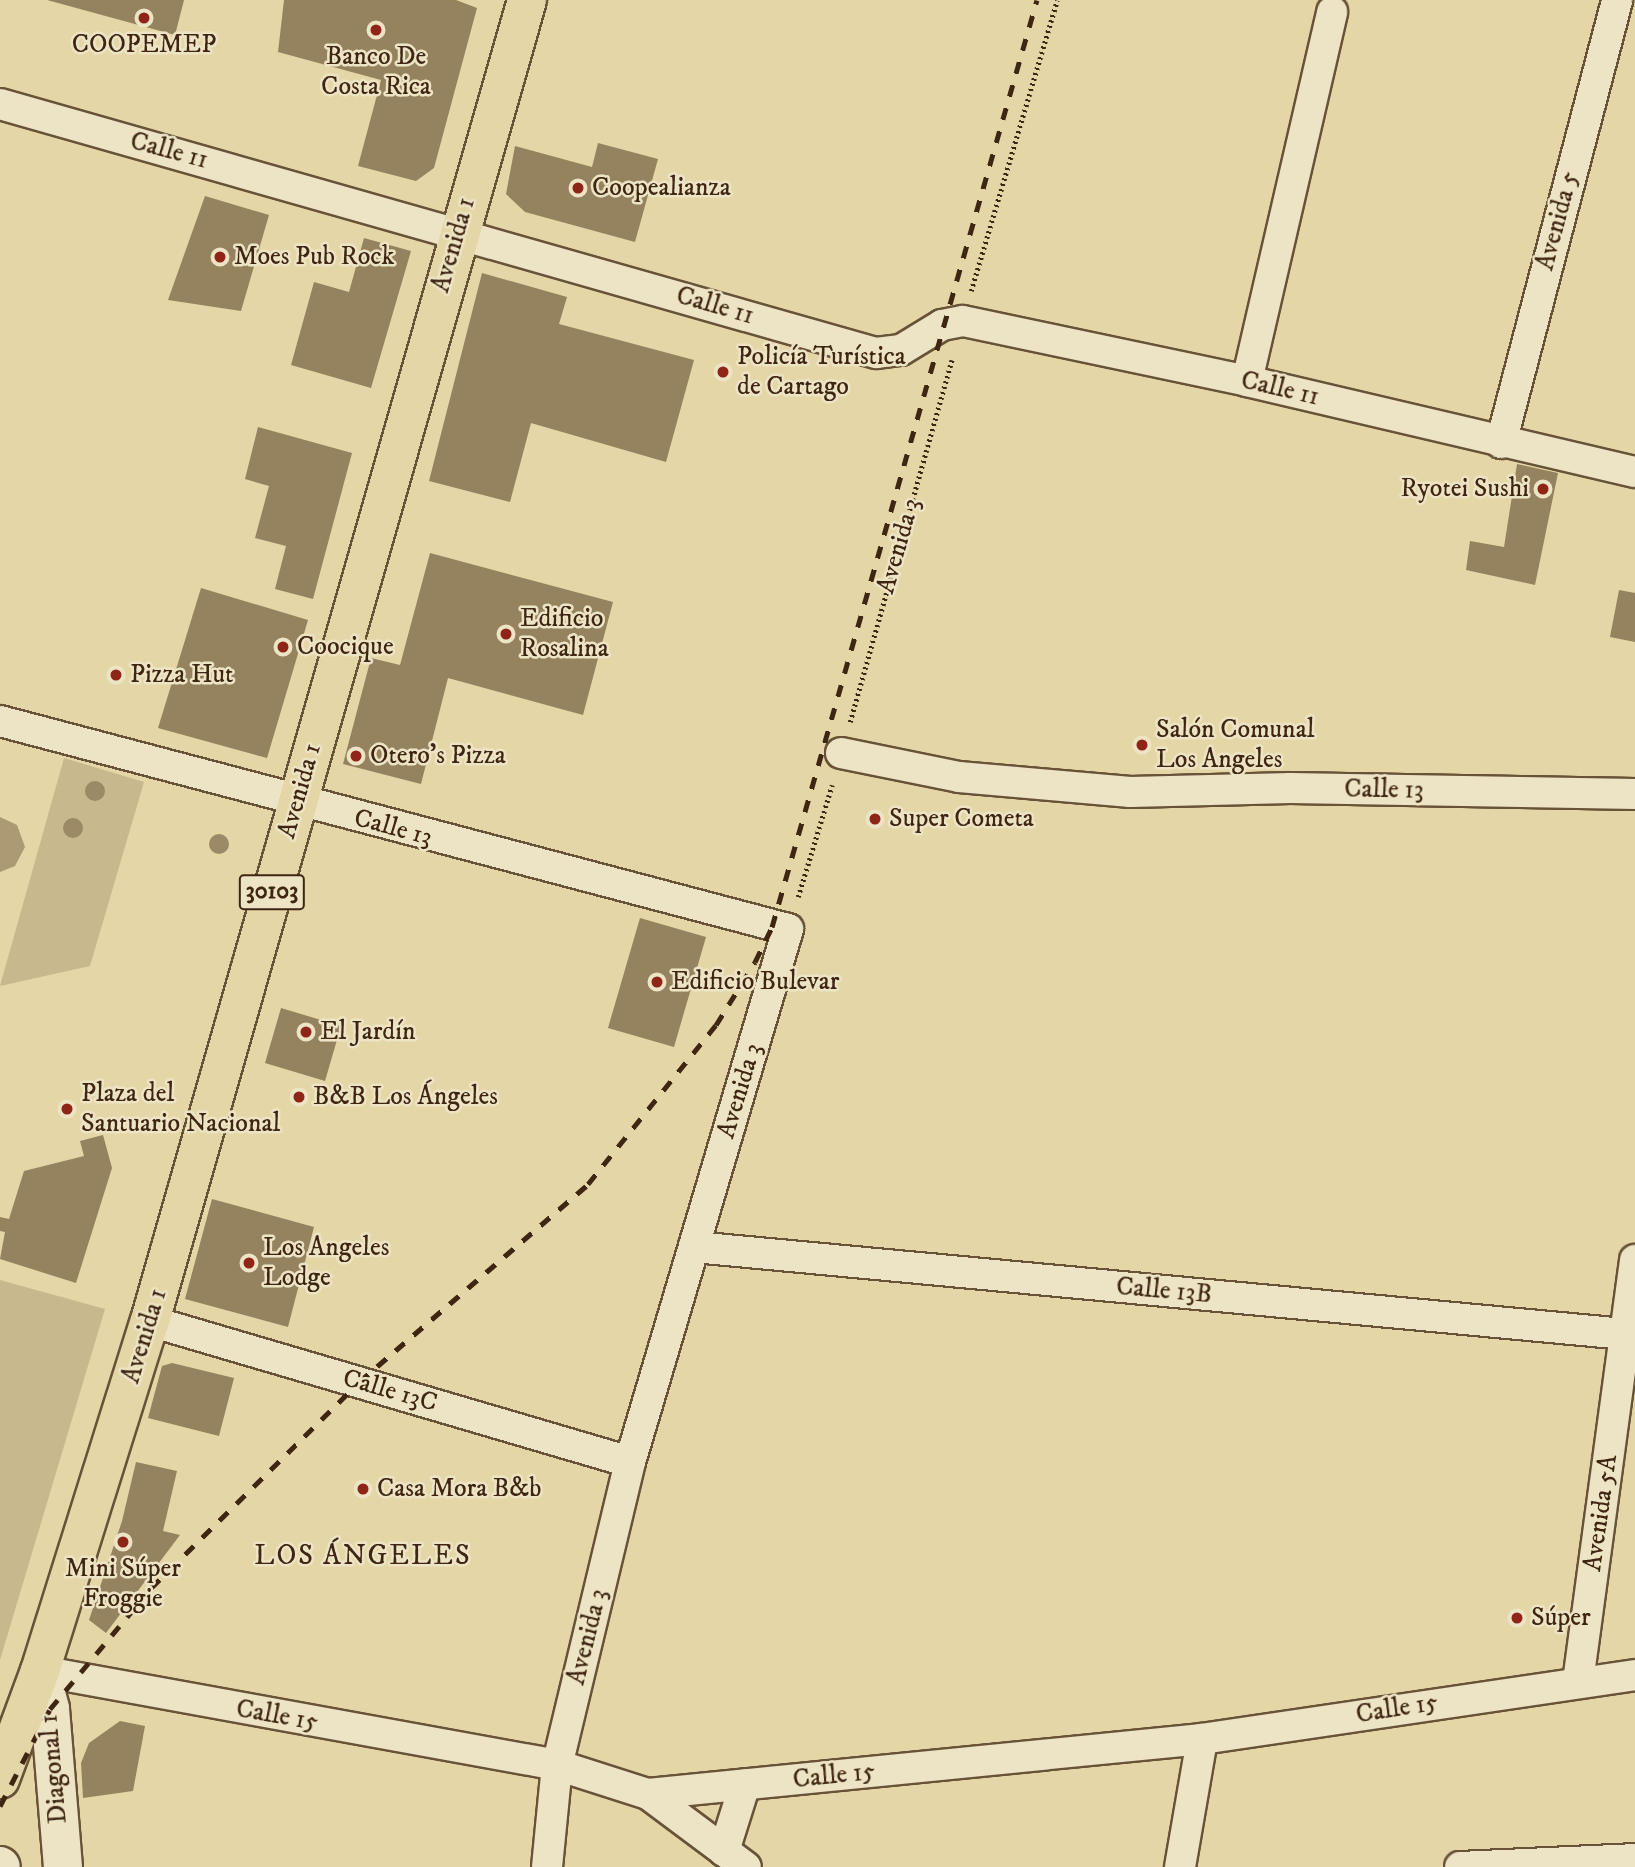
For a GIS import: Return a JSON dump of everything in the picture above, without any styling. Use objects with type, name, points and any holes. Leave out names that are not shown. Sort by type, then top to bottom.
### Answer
[{"type":"main road","name":"Avenida 1","points":[[0,1779],[40,1671],[150,1321],[458,231],[527,0]]},
{"type":"main road","name":"Diagonal 1","points":[[40,1671],[50,1709],[63,1867]]},
{"type":"street","name":"Avenida 5","points":[[1501,443],[1617,0]]},
{"type":"street","points":[[1247,380],[1332,12]]},
{"type":"street","name":"Calle 11","points":[[0,104],[458,231],[876,353],[901,350],[942,325],[963,321],[1247,380],[1501,443],[1635,472]]},
{"type":"street","name":"Calle 13","points":[[0,721],[298,803],[788,929]]},
{"type":"street","name":"Calle 13","points":[[841,753],[959,777],[1130,792],[1291,788],[1635,794]]},
{"type":"street","name":"Avenida 3","points":[[547,1867],[556,1765],[630,1462],[788,929]]},
{"type":"street","name":"Calle 13B","points":[[694,1247],[1631,1335]]},
{"type":"street","name":"Avenida 5A","points":[[1578,1682],[1631,1335],[1635,1260]]},
{"type":"street","name":"Calle 13C","points":[[150,1321],[630,1462]]},
{"type":"street","name":"Calle 15","points":[[40,1671],[556,1765],[648,1794],[1202,1739],[1635,1675]]},
{"type":"street","points":[[1180,1867],[1202,1739]]},
{"type":"street","points":[[648,1794],[735,1859],[745,1784]]},
{"type":"street","points":[[1460,1867],[1635,1859]]},
{"type":"path","name":"Avenida 3","points":[[788,929],[1057,0]]},
{"type":"shaded area","points":[[64,758],[144,782],[90,966],[0,986]]},
{"type":"shaded area","points":[[0,817],[17,825],[25,847],[15,866],[0,872]]},
{"type":"shaded area","points":[[0,1280],[105,1309],[0,1660]]},
{"type":"building","name":"COOPEMEP","points":[[47,0],[184,0],[175,35]]},
{"type":"building","name":"Banco De Costa Rica","points":[[284,0],[456,0],[477,8],[434,168],[416,181],[358,166],[381,80],[278,52]]},
{"type":"building","name":"Coopealianza","points":[[598,143],[658,159],[635,242],[525,212],[506,194],[515,146],[592,167]]},
{"type":"building","name":"Moes Pub Rock","points":[[205,196],[269,215],[241,311],[168,300]]},
{"type":"building","points":[[364,238],[411,251],[371,388],[291,365],[314,282],[349,292]]},
{"type":"building","points":[[482,273],[567,297],[559,324],[694,360],[666,462],[531,423],[510,502],[429,481]]},
{"type":"building","points":[[258,427],[352,453],[313,599],[275,589],[286,546],[255,538],[269,486],[245,479]]},
{"type":"building","points":[[1517,464],[1558,473],[1535,585],[1466,570],[1470,541],[1504,547]]},
{"type":"building","name":"Edificio Rosalina","points":[[430,553],[613,602],[583,715],[448,678],[421,784],[343,764],[371,658],[400,665]]},
{"type":"building","points":[[201,588],[308,620],[267,758],[158,728]]},
{"type":"building","points":[[1619,590],[1635,593],[1635,642],[1610,637]]},
{"type":"building","name":"Edificio Bulevar","points":[[640,918],[706,937],[674,1047],[608,1028]]},
{"type":"building","points":[[281,1008],[341,1026],[325,1081],[265,1063]]},
{"type":"building","points":[[103,1135],[112,1168],[76,1283],[0,1259],[5,1232],[0,1231],[0,1217],[9,1219],[24,1171],[84,1156],[80,1141]]},
{"type":"building","name":"Los Angeles Lodge","points":[[212,1199],[314,1227],[288,1327],[185,1299]]},
{"type":"building","points":[[172,1363],[234,1378],[219,1436],[148,1418],[162,1366]]},
{"type":"building","points":[[136,1462],[177,1471],[163,1531],[180,1535],[106,1633],[89,1620],[122,1521]]},
{"type":"building","points":[[120,1721],[145,1726],[133,1791],[83,1798],[81,1763],[89,1743]]},
{"type":"railway","points":[[0,1806],[50,1709],[151,1588],[359,1382],[588,1184],[716,1025],[755,962],[772,927],[1037,0]]},
{"type":"place","name":"COOPEMEP","points":[[144,18]]},
{"type":"place","name":"Banco De Costa Rica","points":[[376,30]]},
{"type":"place","name":"Coopealianza","points":[[578,188]]},
{"type":"place","name":"Moes Pub Rock","points":[[220,257]]},
{"type":"place","name":"Policía Turística de Cartago","points":[[723,372]]},
{"type":"place","name":"Ryotei Sushi","points":[[1543,489]]},
{"type":"place","name":"Edificio Rosalina","points":[[506,634]]},
{"type":"place","name":"Coocique","points":[[283,647]]},
{"type":"place","name":"Pizza Hut","points":[[116,675]]},
{"type":"place","name":"Salón Comunal Los Angeles","points":[[1142,745]]},
{"type":"place","name":"Otero's Pizza","points":[[356,756]]},
{"type":"place","name":"Super Cometa","points":[[875,819]]},
{"type":"place","name":"Edificio Bulevar","points":[[657,982]]},
{"type":"place","name":"El Jardín","points":[[306,1032]]},
{"type":"place","name":"B&B Los Ángeles","points":[[299,1097]]},
{"type":"place","name":"Plaza del Santuario Nacional","points":[[67,1109]]},
{"type":"place","name":"Los Angeles Lodge","points":[[249,1263]]},
{"type":"place","name":"Casa Mora B&b","points":[[363,1489]]},
{"type":"place","name":"Mini Súper Froggie","points":[[123,1542]]},
{"type":"place","name":"Súper","points":[[1517,1618]]},
{"type":"district","name":"LOS ÁNGELES","points":[[363,1556]]}]
